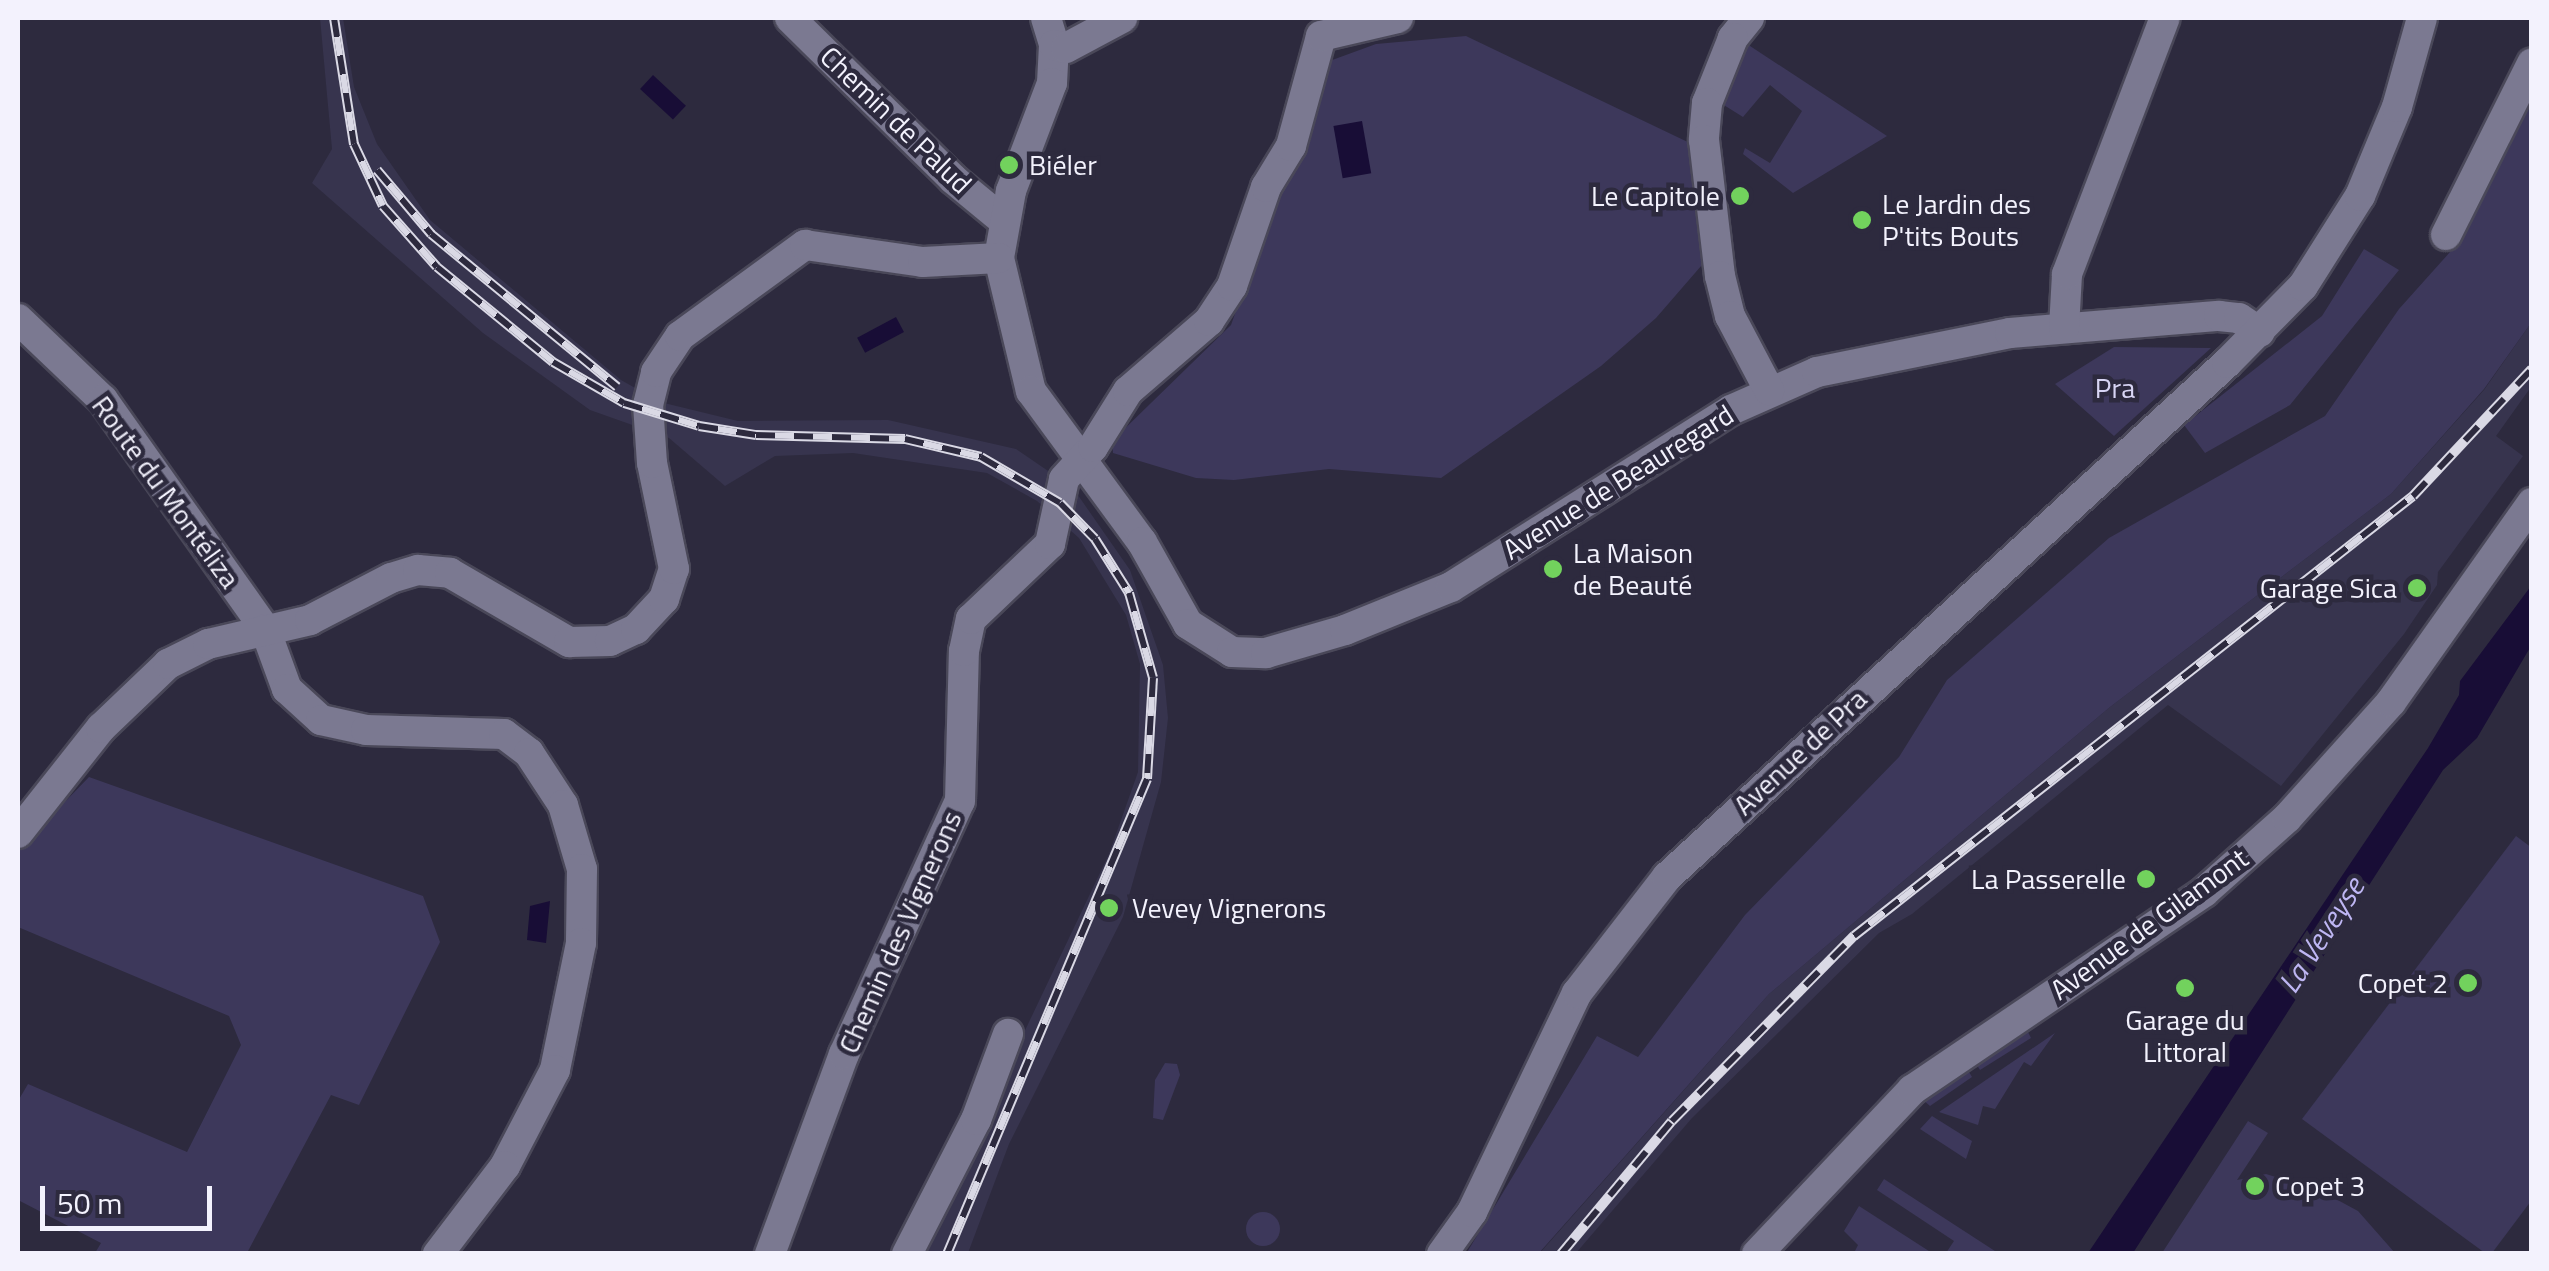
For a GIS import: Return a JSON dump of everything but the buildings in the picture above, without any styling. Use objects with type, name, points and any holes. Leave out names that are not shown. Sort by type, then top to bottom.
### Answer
[{"type":"street","name":"Chemin de Palud","points":[[790,18],[954,180],[1004,220]]},
{"type":"street","points":[[1050,32],[1066,48],[1122,18]]},
{"type":"street","name":"Chemin des Vignerons","points":[[770,1254],[844,1054],[960,801],[967,628],[1050,544],[1064,479],[1077,460],[1094,447],[1128,391],[1210,321],[1232,286],[1266,186],[1291,146],[1321,36],[1398,18]]},
{"type":"street","points":[[1750,18],[1733,38],[1707,103],[1704,140],[1723,290],[1769,390]]},
{"type":"street","points":[[2064,328],[2068,274],[2165,18]]},
{"type":"street","name":"Avenue de Pra","points":[[1442,1254],[1472,1212],[1577,993],[1667,877],[2260,332],[2303,286],[2360,196],[2397,107],[2422,18]]},
{"type":"street","points":[[18,834],[101,728],[168,664],[208,644],[310,620],[391,578],[426,570],[469,582],[558,640],[596,644],[624,636],[657,610],[674,569],[652,464],[648,405],[656,372],[680,336],[805,244],[924,262],[999,258],[1004,220],[1045,108],[1050,32]]},
{"type":"street","points":[[2446,236],[2532,64]]},
{"type":"street","name":"Avenue de Beauregard","points":[[999,258],[1031,391],[1077,460],[1142,542],[1199,636],[1232,652],[1266,652],[1345,630],[1451,587],[1769,390],[1916,348],[2064,328],[2218,316],[2239,318],[2260,332]]},
{"type":"street","name":"Route du Montéliza","points":[[18,319],[103,400],[265,629],[287,690],[321,720],[366,730],[504,734],[529,753],[564,804],[576,841],[581,943],[556,1070],[505,1166],[438,1254]]},
{"type":"street","name":"Avenue de Gilamont","points":[[1757,1254],[1912,1090],[2204,892],[2288,818],[2390,702],[2532,502]]},
{"type":"street","points":[[907,1254],[976,1120],[1008,1034]]},
{"type":"shaded area","points":[[320,18],[343,18],[354,87],[377,144],[430,220],[621,380],[660,402],[738,421],[888,420],[1016,449],[1073,488],[1130,570],[1163,665],[1168,718],[1161,782],[1123,917],[1009,1144],[968,1253],[919,1253],[1109,854],[1138,772],[1140,664],[1126,615],[1079,538],[1037,501],[987,473],[853,453],[775,456],[725,486],[669,438],[590,410],[483,333],[312,183],[332,149]]},
{"type":"shaded area","points":[[2531,323],[2531,387],[2496,436],[2523,456],[2438,572],[2437,585],[2404,634],[2281,786],[2168,705],[1912,914],[1879,933],[1692,1118],[1576,1253],[1539,1254],[1769,994],[2110,707],[2391,494],[2484,390]]},
{"type":"green space","points":[[1466,36],[1694,145],[1708,258],[1656,318],[1601,366],[1441,478],[1329,469],[1234,480],[1196,478],[1113,453],[1112,441],[1231,325],[1324,63],[1376,44]]},
{"type":"green space","points":[[1747,44],[1887,136],[1793,193],[1743,154],[1745,148],[1770,163],[1802,111],[1770,85],[1743,117],[1719,102]]},
{"type":"green space","points":[[2531,98],[2531,323],[2484,389],[2391,494],[2110,707],[1769,994],[1539,1253],[1466,1254],[1597,1036],[1638,1057],[1745,915],[1899,757],[1947,680],[2109,538],[2325,416],[2399,309],[2459,242]]},
{"type":"green space","name":"Pra","points":[[2364,249],[2399,270],[2290,405],[2205,453],[2184,425],[2322,316]]},
{"type":"green space","name":"Pra","points":[[2114,347],[2211,348],[2114,436],[2055,384]]},
{"type":"green space","points":[[89,777],[423,896],[440,942],[359,1105],[331,1095],[247,1253],[95,1253],[101,1243],[18,1200],[18,1101],[28,1084],[187,1152],[241,1045],[229,1016],[18,927],[18,850]]},
{"type":"green space","name":"Copet 2","points":[[2516,836],[2532,848],[2531,1201],[2492,1253],[2485,1253],[2302,1119]]},
{"type":"green space","points":[[2026,1028],[2031,1038],[1980,1070],[1975,1062]]},
{"type":"green space","points":[[2055,1033],[2031,1066],[2024,1062],[1995,1109],[1983,1106],[1978,1125],[1939,1112]]},
{"type":"green space","points":[[1165,1063],[1177,1064],[1180,1075],[1163,1120],[1153,1118],[1155,1080]]},
{"type":"green space","points":[[1966,1067],[1972,1077],[1930,1106],[1922,1099]]},
{"type":"green space","points":[[1932,1116],[1972,1141],[1966,1159],[1920,1129]]},
{"type":"green space","name":"Copet 3","points":[[2248,1121],[2268,1133],[2237,1180],[2266,1174],[2321,1191],[2358,1211],[2395,1253],[2162,1253]]},
{"type":"green space","points":[[1884,1179],[1998,1253],[1946,1253],[1954,1241],[1877,1190]]},
{"type":"green space","points":[[1859,1206],[1932,1253],[1854,1253],[1858,1245],[1844,1231]]},
{"type":"green space","points":[[1263,1212],[1275,1217],[1280,1229],[1275,1241],[1263,1246],[1251,1241],[1246,1229],[1251,1217]]},
{"type":"water","points":[[653,75],[686,106],[673,120],[640,89]]},
{"type":"water","points":[[1362,121],[1371,173],[1343,178],[1333,126]]},
{"type":"water","points":[[896,317],[904,332],[865,353],[857,338]]},
{"type":"water","name":"La Veveyse","points":[[2531,586],[2531,646],[2477,738],[2443,770],[2133,1253],[2088,1253],[2428,748],[2459,695],[2460,681]]},
{"type":"water","points":[[550,901],[546,943],[527,940],[530,906]]},
{"type":"railway","points":[[334,18],[354,144],[383,206],[437,267],[553,362],[624,403],[699,426],[756,435],[905,439],[981,457],[1060,503],[1095,539],[1129,593],[1153,678],[1147,779],[947,1254]]},
{"type":"railway","points":[[377,170],[431,234],[617,387]]},
{"type":"railway","points":[[1561,1254],[1672,1121],[1854,936],[2413,496],[2532,369]]},
{"type":"place","name":"Biéler","points":[[1009,165]]},
{"type":"place","name":"Le Capitole","points":[[1740,196]]},
{"type":"place","name":"Le Jardin des P'tits Bouts","points":[[1862,220]]},
{"type":"place","name":"La Maison de Beauté","points":[[1553,569]]},
{"type":"place","name":"Garage Sica","points":[[2417,588]]},
{"type":"place","name":"La Passerelle","points":[[2146,879]]},
{"type":"place","name":"Vevey Vignerons","points":[[1109,908]]},
{"type":"place","name":"Copet 2","points":[[2468,983]]},
{"type":"place","name":"Garage du Littoral","points":[[2185,988]]},
{"type":"place","name":"Copet 3","points":[[2255,1186]]}]
